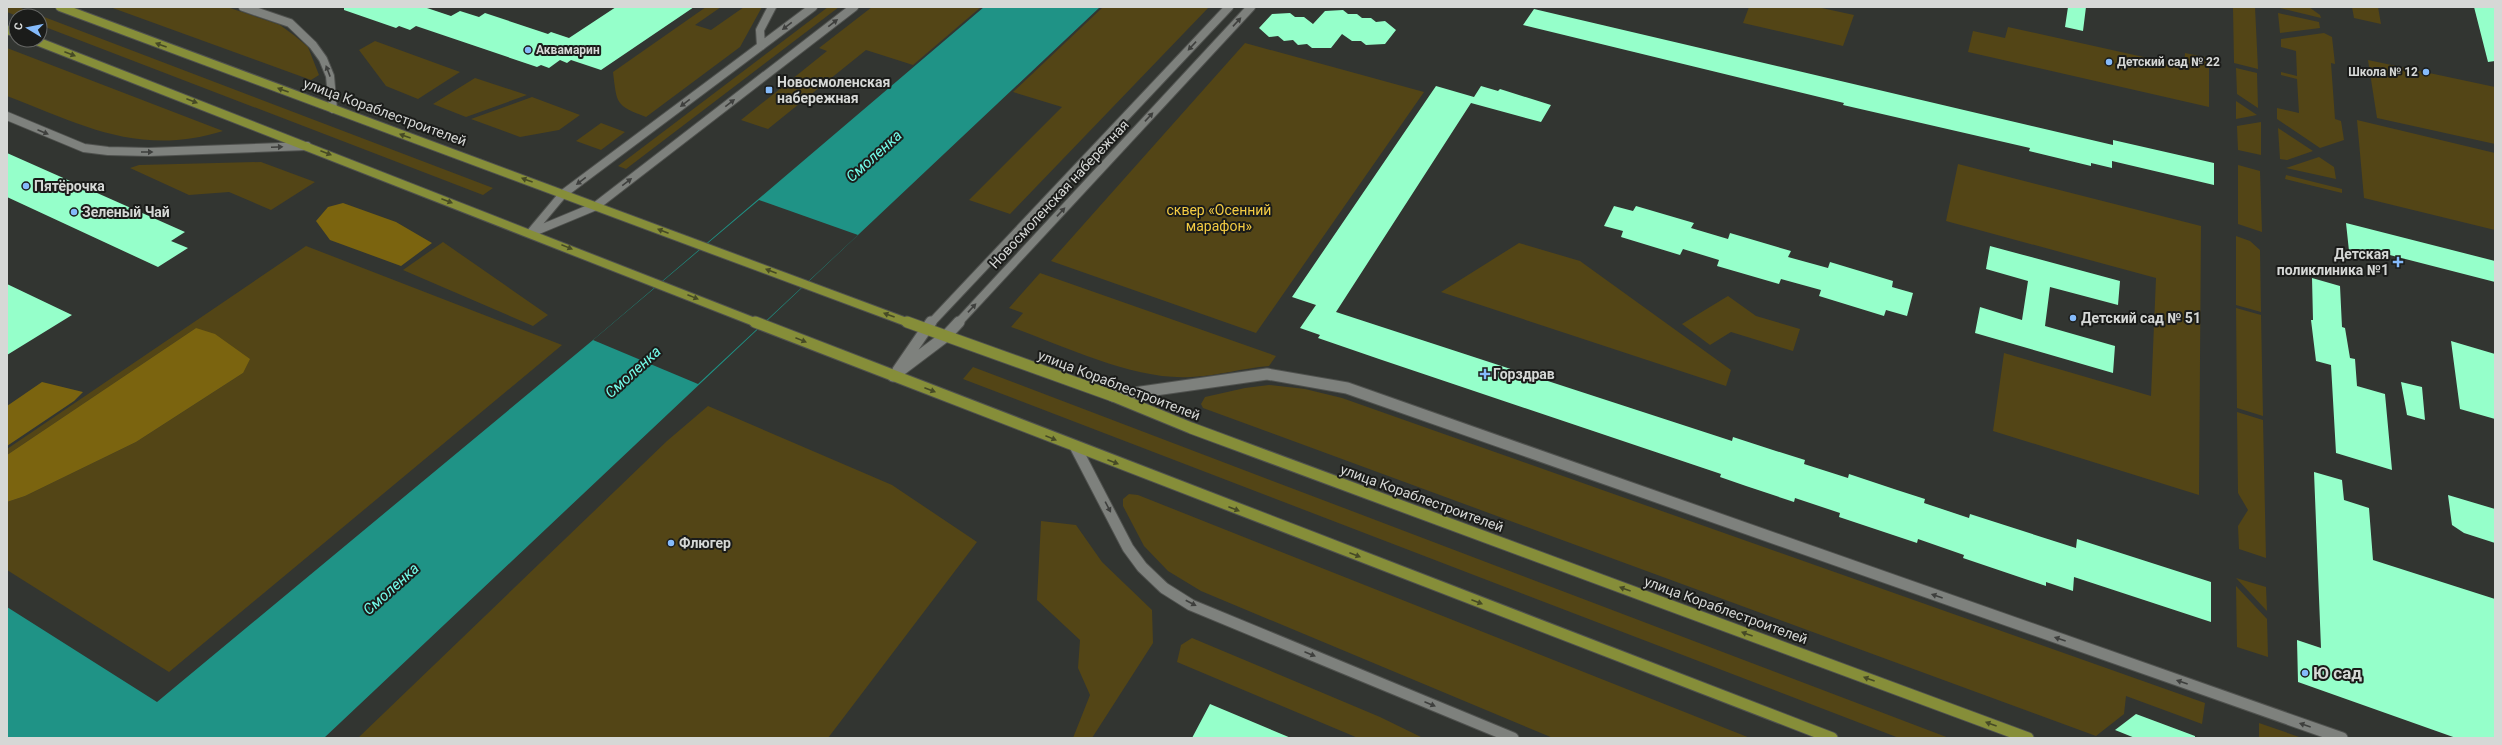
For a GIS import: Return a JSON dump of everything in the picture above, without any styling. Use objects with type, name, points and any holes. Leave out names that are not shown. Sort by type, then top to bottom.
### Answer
[{"type":"main road","name":"улица Кораблестроителей","points":[[60,7],[925,329],[1113,396],[1191,428],[2028,738]]},
{"type":"main road","points":[[48,45],[1076,448],[1832,738]]},
{"type":"street","points":[[243,7],[290,23],[313,45],[323,59],[330,76],[333,109]]},
{"type":"street","points":[[761,46],[760,30],[772,7]]},
{"type":"street","points":[[530,233],[564,194],[813,7]]},
{"type":"street","points":[[530,233],[596,206],[854,7]]},
{"type":"street","name":"Новосмоленская набережная","points":[[893,376],[925,329],[1229,7]]},
{"type":"street","name":"Новосмоленская набережная","points":[[893,376],[946,336],[1250,7]]},
{"type":"street","points":[[7,116],[66,142],[84,148],[108,151],[149,152],[307,146]]},
{"type":"street","points":[[1113,396],[1266,374],[1347,388],[2342,738]]},
{"type":"street","points":[[1076,448],[1128,548],[1142,567],[1164,588],[1192,604],[1513,738]]},
{"type":"green space","points":[[7,7],[21,8],[8,8],[7,12]]},
{"type":"green space","points":[[110,7],[227,7],[280,25],[295,36],[308,47],[319,75],[311,80]]},
{"type":"green space","points":[[706,7],[721,7],[695,25],[711,30],[744,7],[762,7],[740,47],[646,117],[623,106],[619,102],[615,91],[613,72]]},
{"type":"green space","points":[[828,7],[839,7],[626,169],[618,166]]},
{"type":"green space","points":[[872,7],[981,7],[913,65],[866,50],[768,129],[741,120],[827,51],[819,48]]},
{"type":"green space","points":[[1103,7],[1209,7],[1010,214],[969,200],[1062,107],[1013,92]]},
{"type":"green space","points":[[1749,7],[1817,7],[1854,15],[1843,46],[1743,23]]},
{"type":"green space","points":[[2233,7],[2255,7],[2258,69],[2234,63]]},
{"type":"green space","points":[[2276,7],[2309,7],[2320,15],[2321,18]]},
{"type":"green space","points":[[2352,7],[2378,7],[2381,24],[2354,18]]},
{"type":"green space","points":[[2278,13],[2319,22],[2320,28],[2280,33]]},
{"type":"green space","points":[[48,18],[493,188],[483,195],[48,28]]},
{"type":"green space","points":[[2008,27],[2184,66],[2185,53],[2209,58],[2209,107],[1968,52],[1973,31],[2005,38]]},
{"type":"green space","points":[[2324,33],[2332,37],[2335,64],[2331,63],[2335,119],[2341,121],[2344,140],[2320,148],[2277,119],[2277,108],[2299,113],[2297,79],[2281,75],[2281,72],[2297,76],[2296,51],[2281,47],[2281,39]]},
{"type":"green space","points":[[375,41],[460,72],[418,99],[386,86],[359,50]]},
{"type":"green space","name":"сквер «Осенний марафон»","points":[[1245,43],[1424,92],[1256,333],[1051,261]]},
{"type":"green space","points":[[7,48],[223,131],[193,138],[165,141],[138,139],[86,127],[7,96]]},
{"type":"green space","points":[[2368,60],[2495,87],[2495,144],[2377,118]]},
{"type":"green space","points":[[2236,68],[2257,73],[2258,108],[2237,94]]},
{"type":"green space","points":[[475,78],[527,95],[466,117],[433,104]]},
{"type":"green space","points":[[532,97],[580,115],[559,130],[520,137],[471,119]]},
{"type":"green space","points":[[2236,101],[2257,115],[2236,119]]},
{"type":"green space","points":[[2357,120],[2495,153],[2495,230],[2364,198]]},
{"type":"green space","points":[[2261,122],[2261,155],[2238,150],[2237,126]]},
{"type":"green space","points":[[601,123],[625,132],[601,150],[576,141]]},
{"type":"green space","points":[[2278,128],[2313,151],[2287,160],[2280,159]]},
{"type":"green space","points":[[2319,157],[2334,167],[2336,179],[2286,168]]},
{"type":"green space","points":[[261,162],[315,182],[271,210],[229,192],[189,195],[130,168],[139,165]]},
{"type":"green space","points":[[1958,164],[2201,226],[2199,495],[1993,431],[2004,353],[2151,396],[2156,278],[1946,221]]},
{"type":"green space","points":[[2238,165],[2260,171],[2262,232],[2238,224]]},
{"type":"green space","points":[[2286,175],[2342,189],[2342,193],[2285,179]]},
{"type":"green space","points":[[2236,236],[2250,241],[2260,250],[2261,312],[2236,305]]},
{"type":"green space","points":[[443,242],[548,315],[533,326],[403,270]]},
{"type":"green space","points":[[1519,243],[1580,261],[1731,370],[1726,386],[1441,292]]},
{"type":"green space","points":[[306,246],[562,345],[169,672],[7,570],[7,502],[25,496],[136,442],[243,373],[196,328],[7,455],[7,449]]},
{"type":"green space","points":[[1040,273],[1276,356],[1269,366],[1191,377],[1170,377],[1147,374],[1100,361],[1011,327],[1023,313],[1009,308]]},
{"type":"green space","points":[[1728,296],[1756,316],[1800,329],[1793,351],[1731,332],[1710,345],[1682,324]]},
{"type":"green space","points":[[2236,308],[2261,315],[2263,416],[2237,408]]},
{"type":"green space","points":[[973,367],[1949,738],[1899,738],[963,379]]},
{"type":"green space","points":[[1269,385],[1305,389],[1342,398],[2205,703],[2202,724],[2126,696],[2124,714],[2096,736],[1203,408],[1201,404],[1205,397],[1245,388]]},
{"type":"green space","points":[[708,406],[892,485],[977,542],[828,738],[358,738],[667,441]]},
{"type":"green space","points":[[2237,412],[2263,420],[2266,558],[2239,549],[2238,526],[2248,510],[2238,493]]},
{"type":"green space","points":[[1129,494],[1138,495],[1750,738],[1553,738],[1201,591],[1168,571],[1144,546],[1123,506],[1123,499]]},
{"type":"green space","points":[[1041,521],[1076,525],[1102,562],[1152,610],[1153,643],[1092,738],[1073,738],[1090,695],[1078,668],[1080,640],[1037,600]]},
{"type":"green space","points":[[2236,578],[2266,587],[2267,611]]},
{"type":"green space","points":[[2236,586],[2267,619],[2268,657],[2237,647]]},
{"type":"green space","points":[[1192,638],[1380,717],[1423,738],[1358,738],[1177,662],[1181,645]]},
{"type":"green space","points":[[2259,723],[2302,738],[2259,738]]},
{"type":"shaded area","points":[[343,203],[396,222],[432,243],[401,266],[330,240],[316,221],[328,207]]},
{"type":"shaded area","points":[[196,328],[215,334],[250,359],[243,373],[136,442],[25,496],[7,502],[7,455]]},
{"type":"shaded area","points":[[42,382],[83,392],[74,401],[7,446],[7,406]]},
{"type":"water","name":"Смоленка","points":[[984,7],[1100,7],[324,738],[7,738],[7,607],[157,702],[593,340]]},
{"type":"pier","points":[[759,200],[858,235],[698,384],[593,340]]},
{"type":"building","points":[[344,7],[424,7],[451,16],[460,11],[479,17],[485,13],[548,34],[551,32],[569,38],[616,7],[694,7],[601,70],[571,60],[567,63],[560,60],[549,68],[541,65],[537,67],[416,26],[410,30],[399,26],[396,28],[344,10]]},
{"type":"building","points":[[2068,7],[2086,7],[2083,31],[2065,27]]},
{"type":"building","points":[[2474,7],[2495,7],[2495,61],[2488,62]]},
{"type":"building","points":[[1534,9],[2113,145],[2113,140],[2214,163],[2214,185],[2112,161],[2112,168],[2091,163],[2091,166],[2029,151],[2030,148],[1843,105],[1844,103],[1523,25]]},
{"type":"building","points":[[1343,10],[1348,14],[1357,14],[1362,18],[1371,18],[1376,22],[1385,21],[1396,30],[1385,44],[1366,45],[1361,41],[1352,41],[1342,34],[1331,48],[1312,48],[1307,44],[1298,45],[1293,40],[1284,41],[1278,36],[1269,37],[1259,28],[1272,14],[1290,13],[1295,17],[1304,17],[1313,24],[1325,11]]},
{"type":"building","points":[[1436,86],[1474,97],[1481,86],[1498,91],[1500,89],[1551,105],[1541,122],[1471,103],[1336,312],[1732,441],[1733,437],[1805,460],[1804,464],[1848,478],[1849,474],[1925,499],[1924,503],[1969,518],[1970,514],[2076,548],[2077,539],[2211,582],[2211,622],[2074,577],[2073,591],[2046,582],[2046,586],[1963,558],[1964,555],[1918,539],[1917,543],[1839,517],[1840,513],[1795,498],[1794,502],[1746,486],[1720,477],[1721,474],[1318,338],[1320,335],[1300,328],[1316,305],[1292,297]]},
{"type":"building","points":[[7,153],[185,232],[171,241],[188,248],[158,267],[7,197]]},
{"type":"building","points":[[1614,206],[1633,211],[1636,206],[1694,223],[1691,228],[1728,239],[1730,233],[1791,251],[1788,257],[1828,268],[1830,262],[1893,281],[1892,287],[1913,293],[1907,316],[1886,310],[1884,316],[1819,296],[1821,290],[1781,279],[1779,284],[1717,266],[1719,260],[1683,249],[1680,255],[1621,237],[1623,231],[1604,226]]},
{"type":"building","points":[[2346,223],[2495,261],[2495,282],[2382,253],[2383,259],[2349,251]]},
{"type":"building","points":[[1990,246],[2120,281],[2118,305],[2050,287],[2045,326],[2115,346],[2113,373],[1975,333],[1980,307],[2022,320],[2028,281],[1986,269]]},
{"type":"building","points":[[2312,278],[2340,286],[2342,327],[2345,328],[2350,358],[2355,359],[2357,386],[2385,394],[2392,470],[2336,453],[2331,365],[2316,361],[2311,320],[2313,320]]},
{"type":"building","points":[[7,284],[72,315],[7,355]]},
{"type":"building","points":[[2451,341],[2495,354],[2495,419],[2460,409]]},
{"type":"building","points":[[2401,382],[2422,387],[2425,420],[2407,415]]},
{"type":"building","points":[[2314,472],[2342,480],[2344,500],[2369,508],[2373,560],[2495,599],[2495,738],[2456,738],[2298,682],[2297,640],[2321,648]]},
{"type":"building","points":[[2448,495],[2495,509],[2495,543],[2464,533],[2452,525]]},
{"type":"building","points":[[1210,704],[1291,738],[1192,738]]},
{"type":"building","points":[[2136,714],[2195,736],[2195,738],[2135,738],[2115,730]]},
{"type":"place","name":"Аквамарин","points":[[528,50]]},
{"type":"place","name":"Детский сад № 22","points":[[2109,62]]},
{"type":"place","name":"Школа № 12","points":[[2426,72]]},
{"type":"place","name":"Новосмоленская набережная","points":[[769,90]]},
{"type":"place","name":"Пятёрочка","points":[[26,186]]},
{"type":"place","name":"Зеленый Чай","points":[[74,212]]},
{"type":"place","name":"Детская поликлиника №1","points":[[2398,262]]},
{"type":"place","name":"Детский сад № 51","points":[[2073,318]]},
{"type":"place","name":"Горздрав","points":[[1485,374]]},
{"type":"place","name":"Флюгер","points":[[671,543]]},
{"type":"place","name":"Ю сад","points":[[2305,673]]}]
